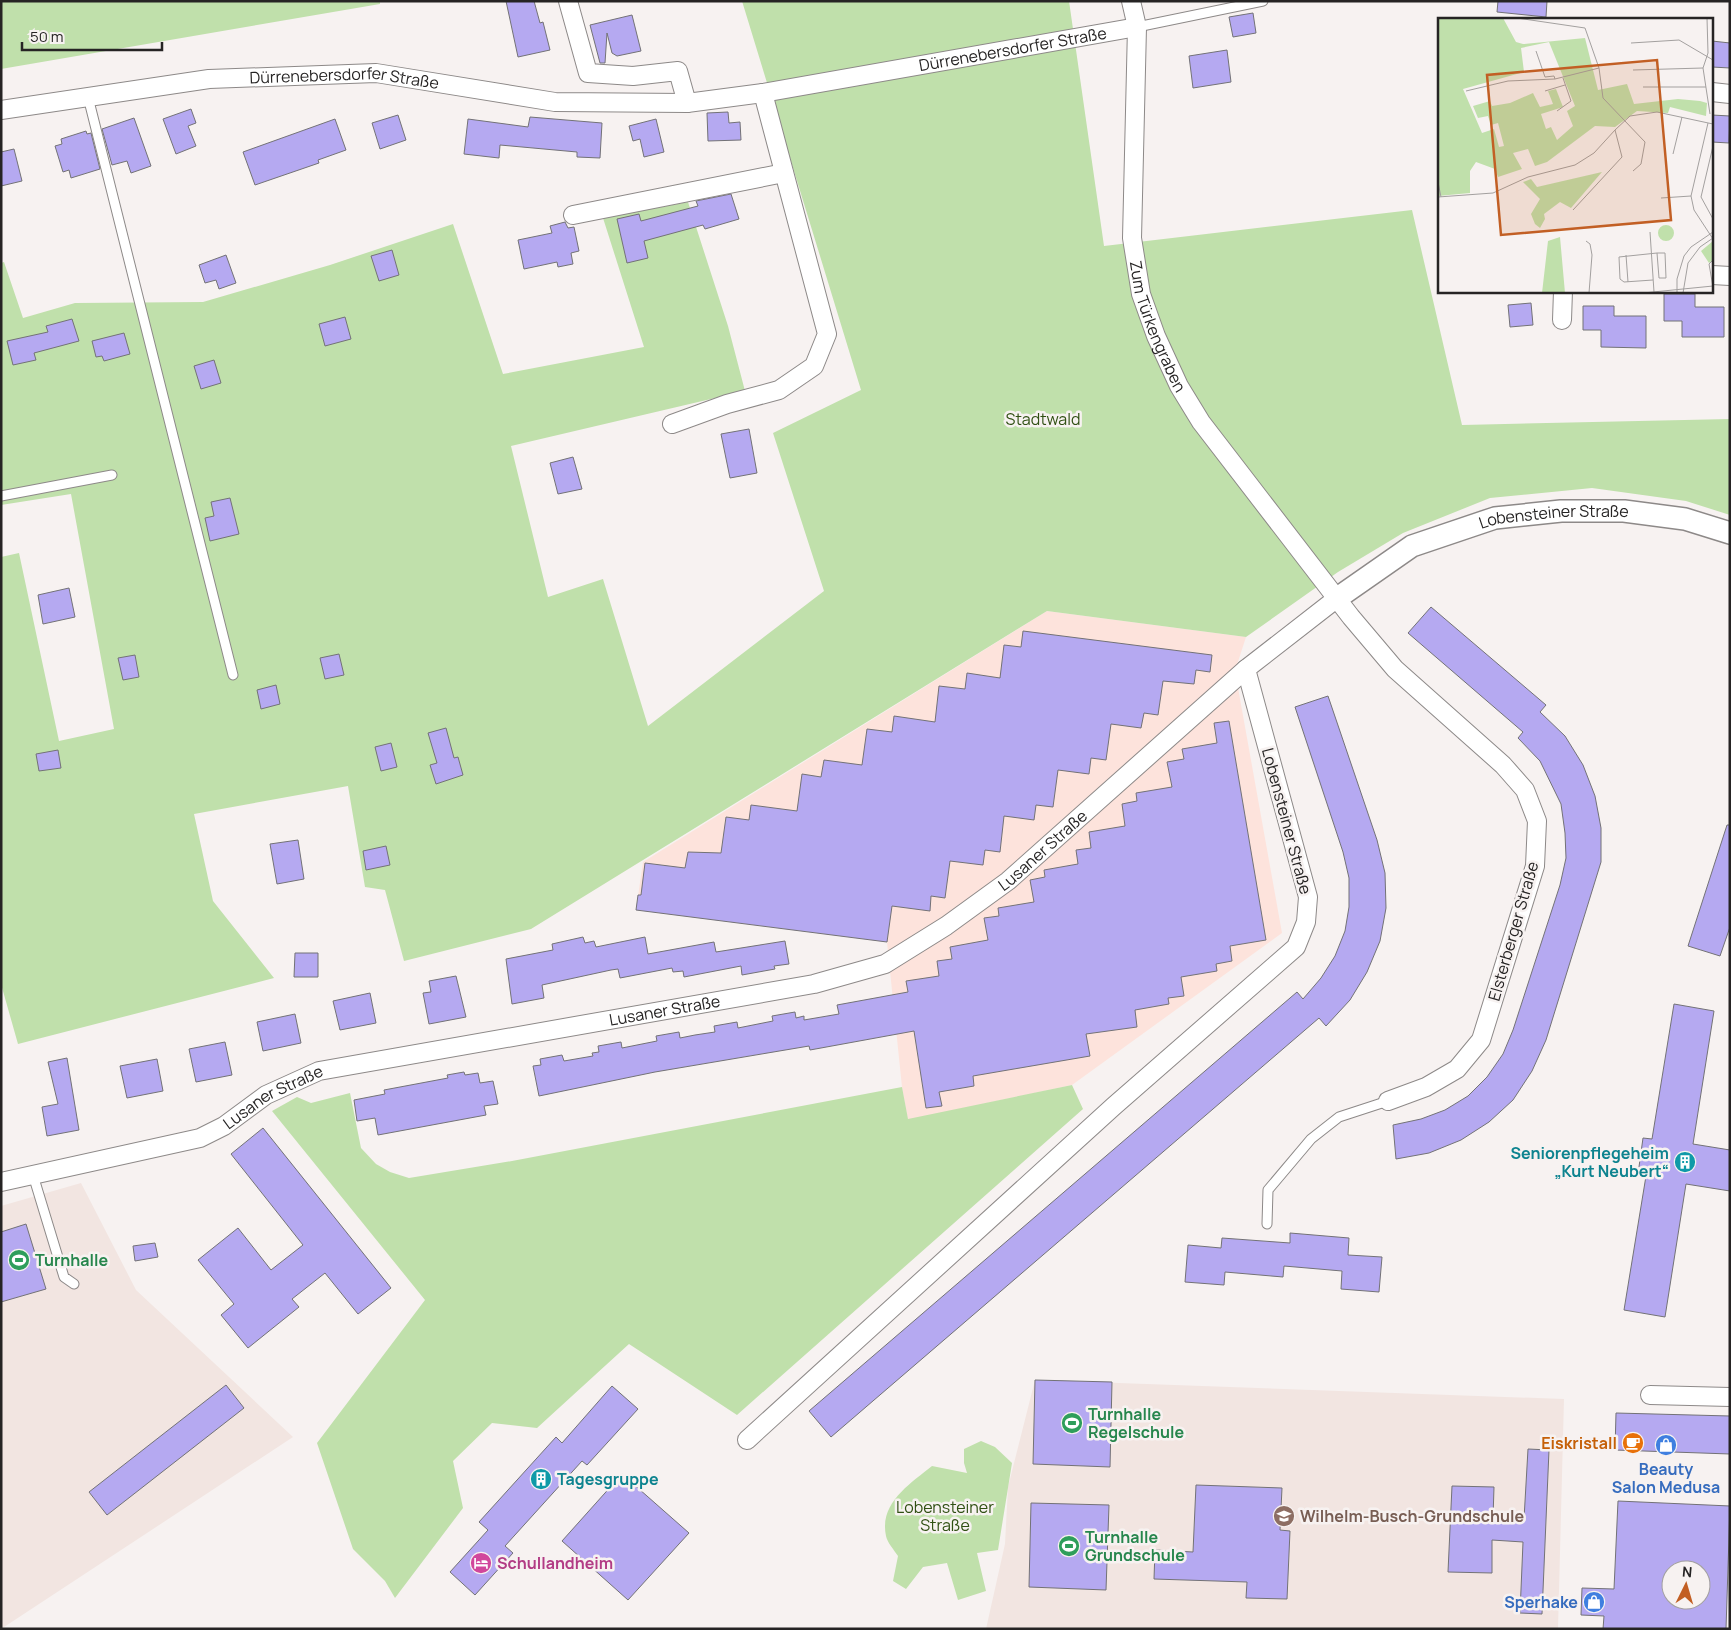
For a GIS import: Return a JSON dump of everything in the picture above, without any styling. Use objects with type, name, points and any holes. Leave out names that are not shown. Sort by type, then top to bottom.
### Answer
[{"type":"street","points":[[568,1],[588,73],[634,76],[678,72],[688,103]]},
{"type":"street","name":"Zum Türkengraben","points":[[1131,1],[1137,27],[1132,238],[1141,294],[1156,336],[1179,386],[1201,422],[1336,599]]},
{"type":"street","name":"Dürrenebersdorfer Straße","points":[[1,110],[208,79],[376,73],[555,102],[688,103],[763,93],[1137,27]]},
{"type":"street","points":[[1714,92],[1730,94]]},
{"type":"street","points":[[672,424],[727,404],[779,390],[814,366],[827,334],[763,93]]},
{"type":"street","points":[[573,215],[784,172]]},
{"type":"street","points":[[1714,275],[1730,276]]},
{"type":"street","points":[[1562,320],[1563,292]]},
{"type":"street","name":"Lobensteiner Straße","points":[[746,1440],[1114,1106],[1296,947],[1306,922],[1308,897],[1246,669],[1336,599],[1412,546],[1495,518],[1561,510],[1624,511],[1685,519],[1730,533]]},
{"type":"street","name":"Elsterberger Straße","points":[[1336,599],[1395,669],[1503,765],[1525,790],[1537,821],[1536,866],[1481,1040],[1457,1069],[1426,1088],[1388,1101]]},
{"type":"street","name":"Lusaner Straße","points":[[1,1182],[200,1138],[224,1126],[266,1094],[319,1071],[814,984],[885,964],[946,926],[1008,881],[1246,669]]},
{"type":"street","points":[[1650,1395],[1730,1397]]},
{"type":"lane","name":"Dürrenebersdorfer Straße","points":[[1137,27],[1263,1]]},
{"type":"lane","points":[[88,97],[233,675]]},
{"type":"lane","points":[[1,496],[112,475]]},
{"type":"lane","name":"Elsterberger Straße","points":[[1267,1224],[1268,1190],[1311,1139],[1339,1117],[1388,1101]]},
{"type":"lane","points":[[33,1175],[64,1277],[74,1284]]},
{"type":"shaded area","points":[[1047,611],[1246,637],[1235,671],[1282,933],[1072,1085],[908,1120],[902,1087],[887,942],[636,910],[643,862]]},
{"type":"shaded area","points":[[81,1183],[136,1290],[293,1437],[1,1629],[1,1206]]},
{"type":"shaded area","name":"Wilhelm-Busch-Grundschule","points":[[1035,1380],[1564,1399],[1558,1629],[986,1629],[1005,1544],[1008,1487]]},
{"type":"green space","points":[[1,1],[380,1],[380,4],[1,69]]},
{"type":"green space","name":"Stadtwald","points":[[742,1],[1069,1],[1104,246],[1412,210],[1462,425],[1730,419],[1730,515],[1686,501],[1592,488],[1490,498],[1403,533],[1338,572],[1246,637],[1047,611],[531,929],[404,961],[385,890],[365,887],[348,786],[194,814],[213,901],[274,978],[18,1044],[1,984],[1,557],[19,553],[59,741],[114,729],[71,494],[1,505],[1,263],[4,262],[23,318],[75,303],[203,302],[330,265],[453,224],[503,374],[644,347],[603,218],[688,202],[728,326],[745,391],[511,446],[548,597],[603,579],[648,726],[824,591],[773,433],[861,390]]},
{"type":"green space","points":[[1072,1085],[1083,1109],[737,1415],[629,1344],[537,1428],[492,1423],[453,1461],[463,1508],[395,1598],[385,1581],[353,1549],[317,1443],[425,1300],[272,1111],[297,1097],[311,1103],[350,1093],[361,1148],[376,1164],[390,1172],[409,1178],[512,1161],[902,1087],[908,1119]]},
{"type":"green space","name":"Lobensteiner Straße","points":[[981,1441],[995,1447],[1012,1463],[998,1550],[977,1553],[986,1591],[958,1600],[947,1563],[923,1567],[906,1589],[893,1581],[898,1556],[886,1536],[885,1524],[892,1504],[906,1487],[932,1466],[967,1473],[964,1463],[964,1449]]},
{"type":"building","points":[[506,1],[534,1],[540,23],[543,22],[550,50],[518,57]]},
{"type":"building","points":[[1498,1],[1547,1],[1546,17],[1497,12]]},
{"type":"building","points":[[1253,13],[1256,33],[1233,37],[1229,17]]},
{"type":"building","points":[[632,15],[641,51],[617,56],[612,53],[607,33],[605,63],[600,63],[590,25]]},
{"type":"building","points":[[1714,41],[1730,43],[1730,68],[1714,67]]},
{"type":"building","points":[[1227,50],[1231,82],[1193,88],[1189,56]]},
{"type":"building","points":[[191,109],[196,123],[188,126],[196,146],[176,154],[163,119]]},
{"type":"building","points":[[728,112],[729,123],[740,122],[741,140],[708,141],[707,113]]},
{"type":"building","points":[[398,115],[406,140],[380,149],[372,123]]},
{"type":"building","points":[[1714,115],[1730,116],[1729,143],[1714,142]]},
{"type":"building","points":[[530,117],[602,123],[600,158],[577,157],[577,152],[500,145],[499,158],[464,154],[468,119],[528,127]]},
{"type":"building","points":[[134,118],[151,166],[131,173],[127,161],[112,165],[102,129]]},
{"type":"building","points":[[335,119],[346,150],[318,160],[319,163],[255,185],[243,152]]},
{"type":"building","points":[[656,119],[664,152],[644,157],[640,139],[633,141],[629,126]]},
{"type":"building","points":[[86,131],[87,134],[91,133],[100,169],[71,178],[69,170],[63,172],[55,146],[62,144],[61,139]]},
{"type":"building","points":[[14,149],[22,181],[1,186],[1,152]]},
{"type":"building","points":[[731,194],[739,219],[705,229],[703,225],[644,241],[648,258],[627,263],[617,219],[639,214],[641,221],[698,206],[696,201]]},
{"type":"building","points":[[565,222],[568,228],[574,227],[579,251],[571,253],[573,264],[558,267],[557,262],[524,269],[518,240],[552,233],[550,226]]},
{"type":"building","points":[[392,250],[399,275],[379,281],[371,256]]},
{"type":"building","points":[[226,255],[236,283],[219,289],[216,280],[205,283],[199,265]]},
{"type":"building","points":[[1664,294],[1695,294],[1695,307],[1724,307],[1724,337],[1682,337],[1682,321],[1664,321]]},
{"type":"building","points":[[1531,303],[1533,325],[1510,327],[1508,305]]},
{"type":"building","points":[[1583,306],[1614,306],[1614,316],[1646,316],[1646,348],[1601,347],[1601,330],[1583,330]]},
{"type":"building","points":[[345,317],[351,339],[325,346],[319,324]]},
{"type":"building","points":[[72,319],[79,341],[34,353],[36,360],[13,365],[7,341],[48,332],[46,326]]},
{"type":"building","points":[[124,333],[130,354],[104,361],[102,356],[96,357],[92,341]]},
{"type":"building","points":[[214,360],[221,383],[201,389],[194,366]]},
{"type":"building","points":[[749,429],[757,473],[730,478],[721,434]]},
{"type":"building","points":[[573,457],[582,489],[558,494],[550,463]]},
{"type":"building","points":[[230,498],[239,534],[210,541],[205,518],[214,516],[211,502]]},
{"type":"building","points":[[69,588],[75,617],[43,624],[38,595]]},
{"type":"building","points":[[1431,607],[1546,705],[1540,712],[1565,736],[1583,765],[1595,796],[1601,828],[1601,862],[1546,1040],[1532,1071],[1513,1100],[1489,1122],[1461,1140],[1429,1153],[1396,1159],[1393,1125],[1421,1119],[1445,1110],[1468,1096],[1487,1077],[1503,1054],[1513,1030],[1560,885],[1566,858],[1561,804],[1540,761],[1518,738],[1523,732],[1408,633]]},
{"type":"building","points":[[1023,631],[1212,655],[1210,672],[1196,670],[1194,684],[1163,681],[1158,715],[1144,713],[1141,728],[1111,724],[1106,760],[1091,758],[1089,774],[1058,770],[1053,807],[1036,805],[1034,820],[1004,816],[1000,852],[985,850],[983,865],[950,861],[945,898],[931,896],[930,911],[892,906],[887,942],[636,910],[638,895],[641,895],[645,863],[685,868],[688,852],[721,853],[726,817],[749,820],[751,805],[797,811],[802,774],[821,777],[824,760],[862,765],[867,729],[892,732],[894,716],[935,722],[939,686],[965,689],[967,673],[1000,678],[1004,645],[1021,647]]},
{"type":"building","points":[[339,654],[344,675],[325,679],[320,658]]},
{"type":"building","points":[[135,655],[139,677],[123,680],[118,658]]},
{"type":"building","points":[[276,685],[280,704],[261,709],[257,690]]},
{"type":"building","points":[[1328,696],[1377,840],[1385,873],[1386,908],[1380,941],[1367,972],[1350,1000],[1326,1026],[1319,1018],[831,1437],[809,1411],[1297,992],[1303,999],[1321,978],[1335,956],[1345,931],[1349,907],[1349,878],[1343,852],[1295,707]]},
{"type":"building","points":[[1229,721],[1266,940],[1230,946],[1232,961],[1216,964],[1217,971],[1181,977],[1184,996],[1168,998],[1169,1004],[1135,1010],[1137,1027],[1086,1034],[1090,1056],[973,1076],[974,1086],[939,1092],[942,1106],[926,1108],[914,1031],[810,1050],[809,1046],[655,1072],[539,1096],[533,1066],[541,1065],[540,1059],[562,1055],[564,1061],[593,1056],[592,1053],[599,1052],[598,1046],[621,1042],[622,1048],[657,1041],[656,1036],[679,1032],[680,1038],[715,1032],[714,1026],[737,1022],[738,1028],[773,1021],[772,1016],[795,1012],[796,1018],[804,1016],[804,1020],[839,1014],[837,1005],[908,992],[906,981],[939,976],[937,961],[952,959],[950,947],[988,940],[984,918],[999,916],[998,908],[1034,902],[1030,880],[1045,877],[1044,870],[1078,864],[1076,850],[1091,848],[1089,832],[1125,826],[1122,804],[1137,801],[1136,793],[1172,787],[1167,762],[1184,759],[1182,749],[1217,743],[1214,723]]},
{"type":"building","points":[[446,728],[454,758],[458,757],[463,775],[436,784],[430,765],[437,763],[428,733]]},
{"type":"building","points":[[391,743],[397,767],[381,771],[375,747]]},
{"type":"building","points":[[58,750],[61,768],[39,771],[36,754]]},
{"type":"building","points":[[1727,825],[1730,825],[1730,927],[1720,956],[1688,946]]},
{"type":"building","points":[[298,840],[304,879],[277,884],[270,844]]},
{"type":"building","points":[[386,846],[390,865],[366,870],[363,851]]},
{"type":"building","points":[[583,937],[585,943],[594,941],[596,947],[645,937],[648,954],[714,942],[716,952],[785,941],[789,964],[774,966],[775,969],[742,975],[741,966],[684,977],[683,971],[673,972],[672,968],[620,978],[618,969],[611,970],[542,985],[544,998],[512,1004],[506,959],[553,950],[552,944]]},
{"type":"building","points":[[295,953],[318,953],[318,977],[294,977]]},
{"type":"building","points":[[456,976],[466,1017],[429,1024],[423,993],[431,992],[429,981]]},
{"type":"building","points":[[370,993],[376,1023],[340,1030],[333,1001]]},
{"type":"building","name":"Seniorenpflegeheim „Kurt Neubert“","points":[[1674,1004],[1714,1011],[1693,1144],[1730,1150],[1730,1191],[1686,1184],[1665,1317],[1624,1310],[1646,1176],[1638,1174],[1643,1138],[1652,1139]]},
{"type":"building","points":[[295,1014],[301,1043],[263,1051],[257,1022]]},
{"type":"building","points":[[225,1042],[232,1075],[196,1082],[189,1049]]},
{"type":"building","points":[[67,1058],[79,1130],[47,1136],[42,1107],[58,1104],[48,1062]]},
{"type":"building","points":[[157,1059],[163,1091],[127,1098],[120,1066]]},
{"type":"building","points":[[464,1072],[465,1075],[478,1073],[480,1083],[493,1081],[498,1104],[484,1106],[486,1115],[378,1135],[375,1118],[357,1121],[354,1100],[385,1094],[384,1090],[448,1078],[447,1075]]},
{"type":"building","points":[[263,1128],[391,1288],[358,1314],[325,1273],[292,1299],[299,1307],[248,1348],[221,1315],[234,1304],[198,1260],[238,1228],[271,1270],[303,1245],[231,1154]]},
{"type":"building","name":"Turnhalle","points":[[26,1224],[46,1289],[1,1302],[1,1232]]},
{"type":"building","points":[[1290,1233],[1349,1238],[1348,1255],[1382,1257],[1379,1292],[1341,1289],[1342,1271],[1284,1266],[1283,1277],[1225,1272],[1224,1285],[1185,1282],[1188,1245],[1221,1248],[1222,1238],[1290,1243]]},
{"type":"building","points":[[155,1243],[158,1257],[135,1261],[133,1246]]},
{"type":"building","name":"Turnhalle Regelschule","points":[[1035,1380],[1112,1382],[1110,1467],[1033,1464]]},
{"type":"building","points":[[226,1385],[244,1408],[107,1515],[89,1492]]},
{"type":"building","points":[[612,1386],[638,1409],[587,1465],[582,1461],[505,1546],[513,1553],[475,1595],[450,1572],[488,1530],[479,1522],[556,1437],[562,1443]]},
{"type":"building","points":[[1616,1413],[1730,1416],[1730,1454],[1615,1450]]},
{"type":"building","points":[[1528,1449],[1549,1450],[1542,1614],[1520,1613],[1523,1542],[1492,1540],[1492,1573],[1448,1572],[1452,1486],[1494,1487],[1493,1518],[1524,1519]]},
{"type":"building","points":[[622,1474],[689,1533],[628,1600],[562,1541]]},
{"type":"building","name":"Wilhelm-Busch-Grundschule","points":[[1196,1485],[1282,1488],[1280,1530],[1290,1531],[1287,1599],[1246,1598],[1247,1582],[1154,1579],[1155,1550],[1193,1552]]},
{"type":"building","points":[[1618,1501],[1730,1506],[1726,1629],[1603,1629],[1604,1616],[1581,1615],[1582,1588],[1614,1589]]},
{"type":"building","name":"Turnhalle Grundschule","points":[[1031,1503],[1109,1505],[1106,1590],[1029,1587]]},
{"type":"place","name":"Seniorenpflegeheim „Kurt Neubert“","points":[[1685,1162]]},
{"type":"place","name":"Turnhalle","points":[[19,1260]]},
{"type":"place","name":"Turnhalle Regelschule","points":[[1072,1423]]},
{"type":"place","name":"Eiskristall","points":[[1633,1443]]},
{"type":"place","name":"Beauty Salon Medusa","points":[[1666,1445]]},
{"type":"place","name":"Tagesgruppe","points":[[541,1479]]},
{"type":"place","name":"Wilhelm-Busch-Grundschule","points":[[1284,1516]]},
{"type":"place","name":"Turnhalle Grundschule","points":[[1069,1546]]},
{"type":"place","name":"Schullandheim","points":[[481,1563]]},
{"type":"place","name":"Sperhake","points":[[1594,1602]]}]
